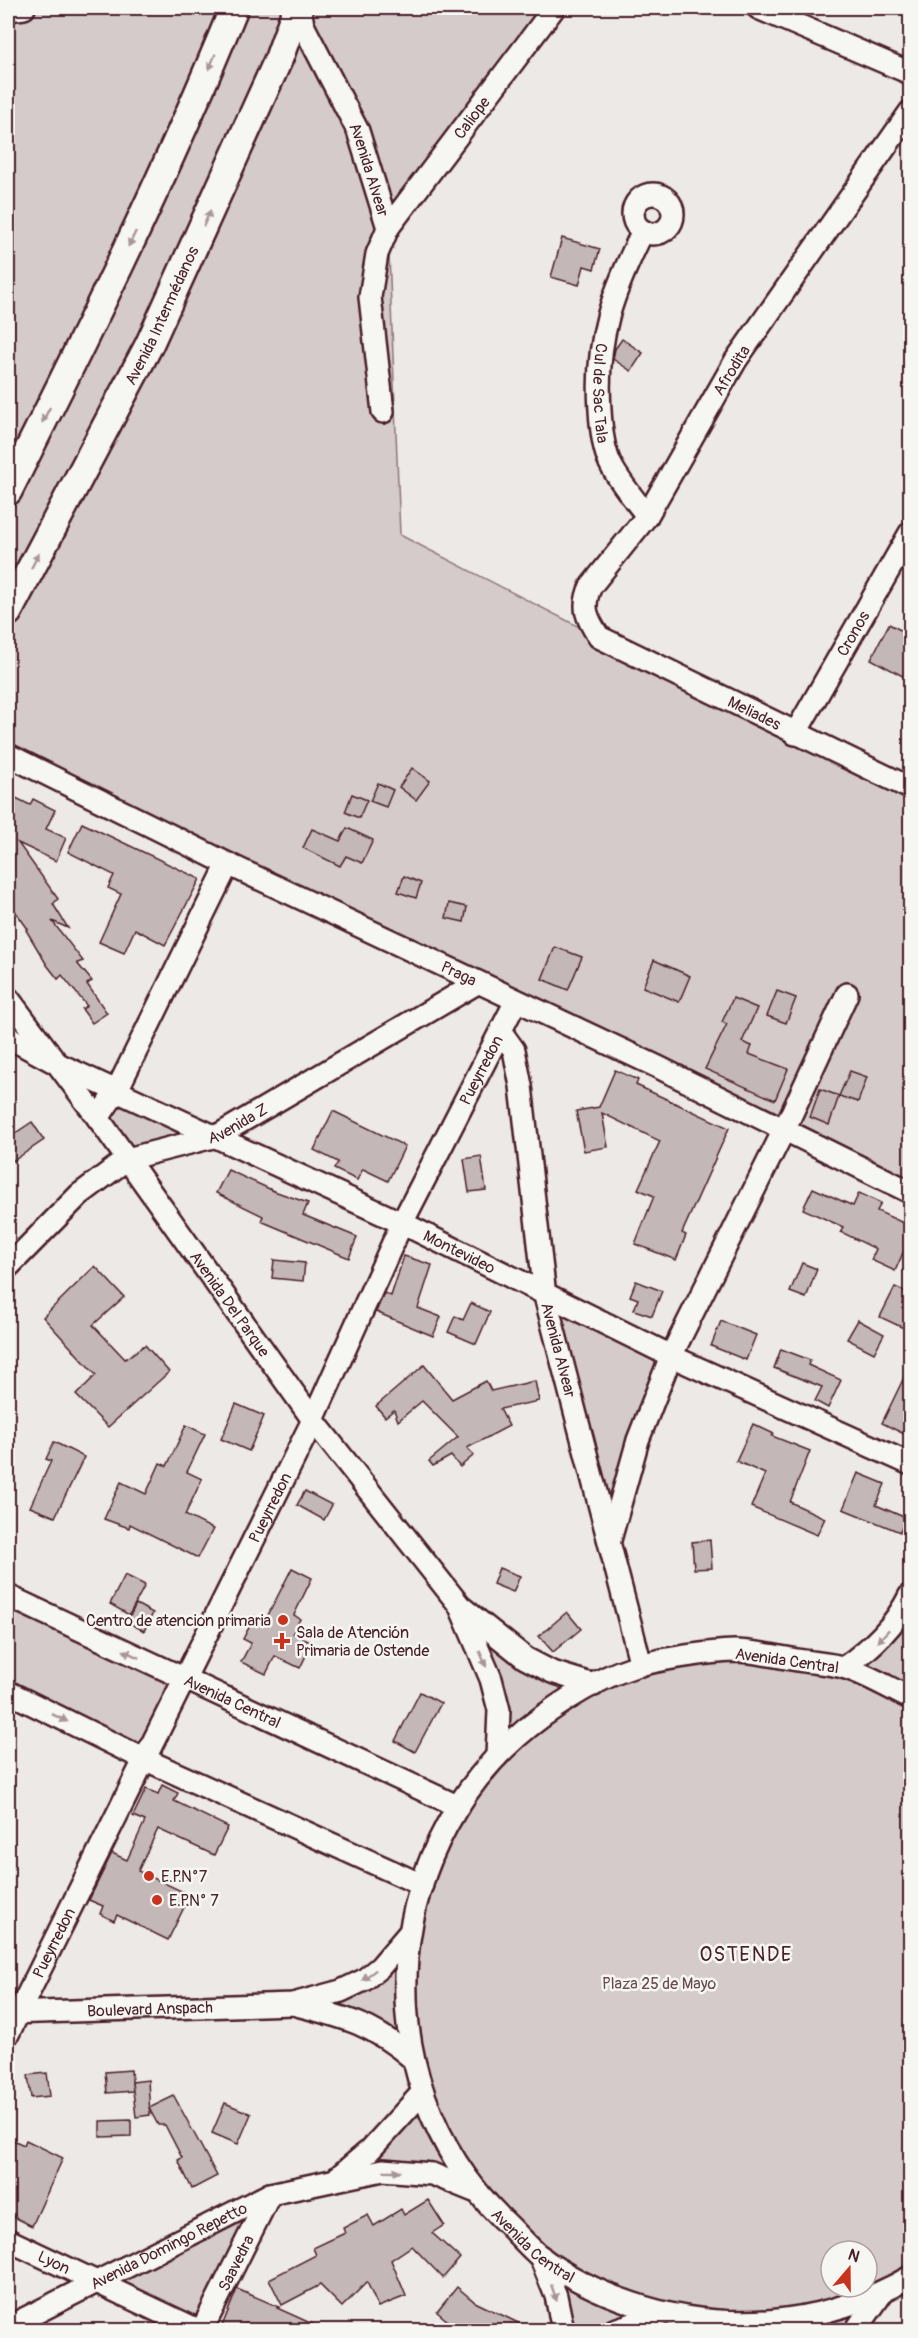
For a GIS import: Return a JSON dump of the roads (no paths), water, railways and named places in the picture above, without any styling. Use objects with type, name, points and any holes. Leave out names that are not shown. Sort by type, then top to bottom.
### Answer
[{"type":"main road","points":[[8,491],[71,366],[179,140],[234,8]]},
{"type":"main road","name":"Avenida Intermédanos","points":[[8,612],[149,345],[279,58],[298,8]]},
{"type":"street","points":[[8,10],[24,8]]},
{"type":"street","name":"Avenida Alvear","points":[[298,8],[303,26],[358,131],[388,228],[377,254],[370,297],[383,412]]},
{"type":"street","name":"Caliope","points":[[388,228],[554,8]]},
{"type":"street","points":[[758,8],[910,73]]},
{"type":"street","name":"Afrodita","points":[[599,638],[586,616],[585,599],[591,586],[646,516],[736,360],[910,112]]},
{"type":"street","name":"Cul de Sac Tala","points":[[643,231],[616,285],[604,326],[598,376],[601,428],[611,467],[646,516]]},
{"type":"street","name":"Cronos","points":[[795,734],[910,533]]},
{"type":"street","name":"Meliades","points":[[599,638],[910,788]]},
{"type":"street","name":"Praga","points":[[8,755],[228,864],[785,1128],[910,1192]]},
{"type":"street","points":[[98,1118],[117,1090],[228,864]]},
{"type":"street","name":"Avenida Z","points":[[8,1267],[80,1195],[127,1159],[186,1146],[217,1136],[477,982]]},
{"type":"street","points":[[610,1542],[638,1440],[671,1356],[785,1128],[847,994]]},
{"type":"street","name":"Avenida Del Parque","points":[[8,998],[98,1118],[313,1420],[460,1606],[525,1658],[552,1672],[594,1685]]},
{"type":"street","name":"Pueyrredon","points":[[8,2034],[13,2012],[144,1759],[313,1420],[402,1223],[516,1000]]},
{"type":"street","name":"Avenida Alvear","points":[[501,1032],[514,1050],[521,1086],[545,1296],[641,1665]]},
{"type":"street","name":"Montevideo","points":[[8,1037],[56,1063],[402,1223],[545,1296],[671,1356],[910,1464]]},
{"type":"street","points":[[845,1667],[870,1649],[889,1629],[910,1594]]},
{"type":"street","name":"Avenida Central","points":[[8,1596],[457,1806]]},
{"type":"street","name":"Avenida Del Parque","points":[[460,1606],[491,1679],[499,1710],[496,1756]]},
{"type":"street","name":"Avenida Central","points":[[910,1698],[845,1667],[736,1651],[641,1665],[594,1685],[562,1702],[526,1728],[496,1756],[457,1806],[426,1867],[409,1933],[405,2000],[412,2058],[422,2093],[436,2128],[474,2191],[540,2256],[603,2293],[663,2314],[757,2327],[821,2314],[882,2293],[910,2277]]},
{"type":"street","points":[[8,1692],[144,1759],[422,1885]]},
{"type":"street","name":"Boulevard Anspach","points":[[13,2012],[293,2004],[341,1991],[364,1980],[380,1967],[409,1933]]},
{"type":"street","name":"Boulevard Anspach","points":[[293,2004],[347,2018],[386,2036],[412,2058]]},
{"type":"street","name":"Avenida Domingo Repetto","points":[[334,2180],[370,2150],[422,2093]]},
{"type":"street","name":"Avenida Domingo Repetto","points":[[8,2327],[270,2194],[383,2170],[432,2174],[474,2191]]},
{"type":"street","name":"Saavedra","points":[[200,2331],[270,2194]]},
{"type":"street","name":"Lyon","points":[[8,2240],[200,2331]]},
{"type":"street","points":[[540,2256],[556,2296],[563,2331]]},
{"type":"street","points":[[856,2331],[882,2293]]},
{"type":"street","points":[[614,2331],[663,2314]]},
{"type":"place","name":"Centro de atencion primaria","points":[[283,1620]]},
{"type":"place","name":"Sala de Atención Primaria de Ostende","points":[[282,1641]]},
{"type":"place","name":"E.P.N°7","points":[[149,1876]]},
{"type":"place","name":"E.P.N° 7","points":[[157,1900]]},
{"type":"district","name":"OSTENDE","points":[[746,1954]]},
{"type":"park label","name":"Plaza 25 de Mayo","points":[[659,1983]]}]
